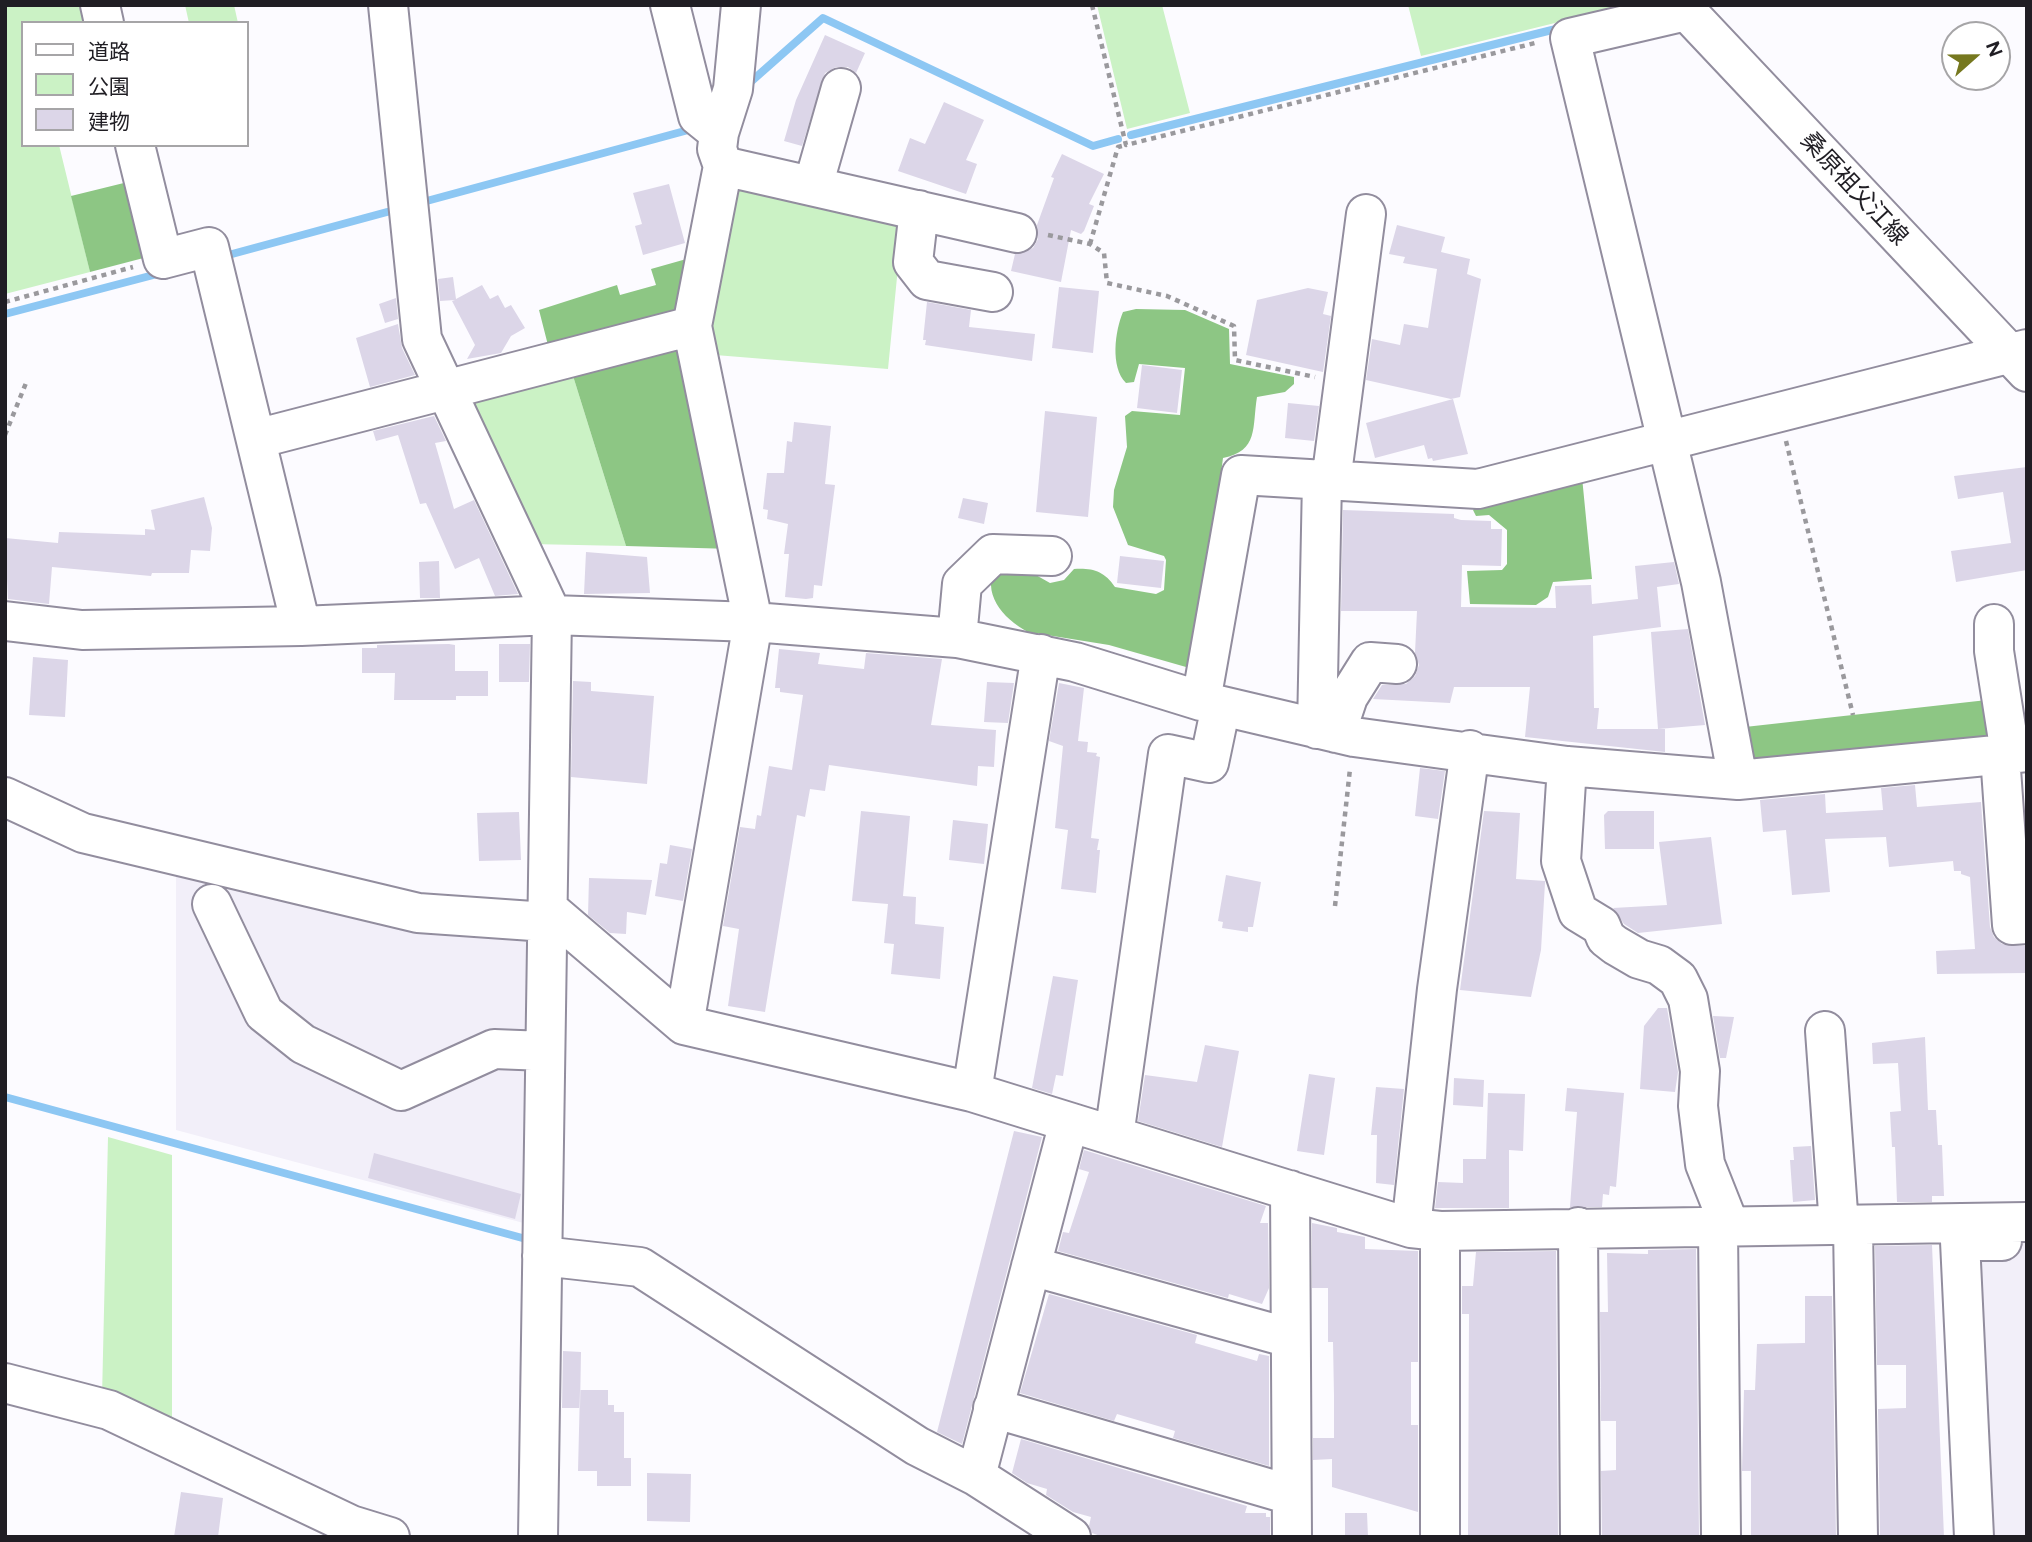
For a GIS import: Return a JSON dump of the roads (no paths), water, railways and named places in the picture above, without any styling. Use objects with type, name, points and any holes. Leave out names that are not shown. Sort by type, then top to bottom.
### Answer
[{"type":"street","points":[[388,5],[422,339],[552,615],[538,1537]]},
{"type":"street","points":[[670,5],[698,116],[721,149],[813,186],[1017,233]]},
{"type":"street","points":[[684,1025],[753,622],[692,326],[733,89],[741,5]]},
{"type":"street","points":[[1683,8],[1570,38],[1701,582],[1738,780]]},
{"type":"street","name":"桑原祖父江線","points":[[1683,8],[2021,358]]},
{"type":"street","points":[[813,186],[841,88]]},
{"type":"street","points":[[135,147],[163,259],[209,247],[301,626]]},
{"type":"street","points":[[919,210],[914,262],[927,280],[993,292]]},
{"type":"street","points":[[1335,733],[1327,480],[1345,383],[1366,214]]},
{"type":"street","points":[[256,439],[692,326]]},
{"type":"street","points":[[1114,1136],[1168,754],[1209,763],[1211,704],[1241,475],[1478,489],[1779,411],[2021,358]]},
{"type":"street","points":[[957,638],[962,584],[993,554],[1052,556]]},
{"type":"street","points":[[5,621],[82,630],[301,626],[552,615],[753,622],[957,638],[1041,654],[1211,704],[1335,733],[1470,750],[1567,766],[1738,780],[2012,753]]},
{"type":"street","points":[[1994,624],[1994,651],[2012,753],[2012,925],[2027,924]]},
{"type":"street","points":[[972,1092],[1041,654]]},
{"type":"street","points":[[1335,733],[1348,697],[1370,662],[1397,664]]},
{"type":"street","points":[[1440,1537],[1425,1229],[1437,989],[1470,750]]},
{"type":"street","points":[[1567,766],[1561,861],[1578,912],[1601,926],[1606,938],[1615,945],[1639,959],[1659,965],[1678,979],[1688,999],[1700,1071],[1698,1106],[1704,1164],[1724,1227],[1721,1537]]},
{"type":"street","points":[[5,797],[83,834],[418,913],[547,915],[684,1025],[972,1092],[1425,1229],[2027,1223]]},
{"type":"street","points":[[212,904],[264,1013],[303,1044],[401,1091],[494,1049],[545,1051]]},
{"type":"street","points":[[1825,1031],[1846,1226],[1858,1537]]},
{"type":"street","points":[[976,1476],[1069,1122]]},
{"type":"street","points":[[1290,1190],[1292,1537]]},
{"type":"street","points":[[1578,1227],[1580,1537]]},
{"type":"street","points":[[1974,1537],[1960,1241],[2027,1241]]},
{"type":"street","points":[[542,1256],[640,1267],[917,1446],[976,1476],[1071,1537]]},
{"type":"street","points":[[1031,1266],[1290,1338]]},
{"type":"street","points":[[5,1383],[109,1410],[351,1525],[390,1537]]},
{"type":"street","points":[[993,1408],[1291,1495]]},
{"type":"waterway","points":[[746,86],[823,18],[1093,146],[1118,139]]},
{"type":"waterway","points":[[1131,135],[1564,27]]},
{"type":"waterway","points":[[423,202],[692,129]]},
{"type":"waterway","points":[[221,257],[387,212]]},
{"type":"waterway","points":[[5,314],[161,273]]},
{"type":"waterway","points":[[5,1097],[526,1239]]}]
